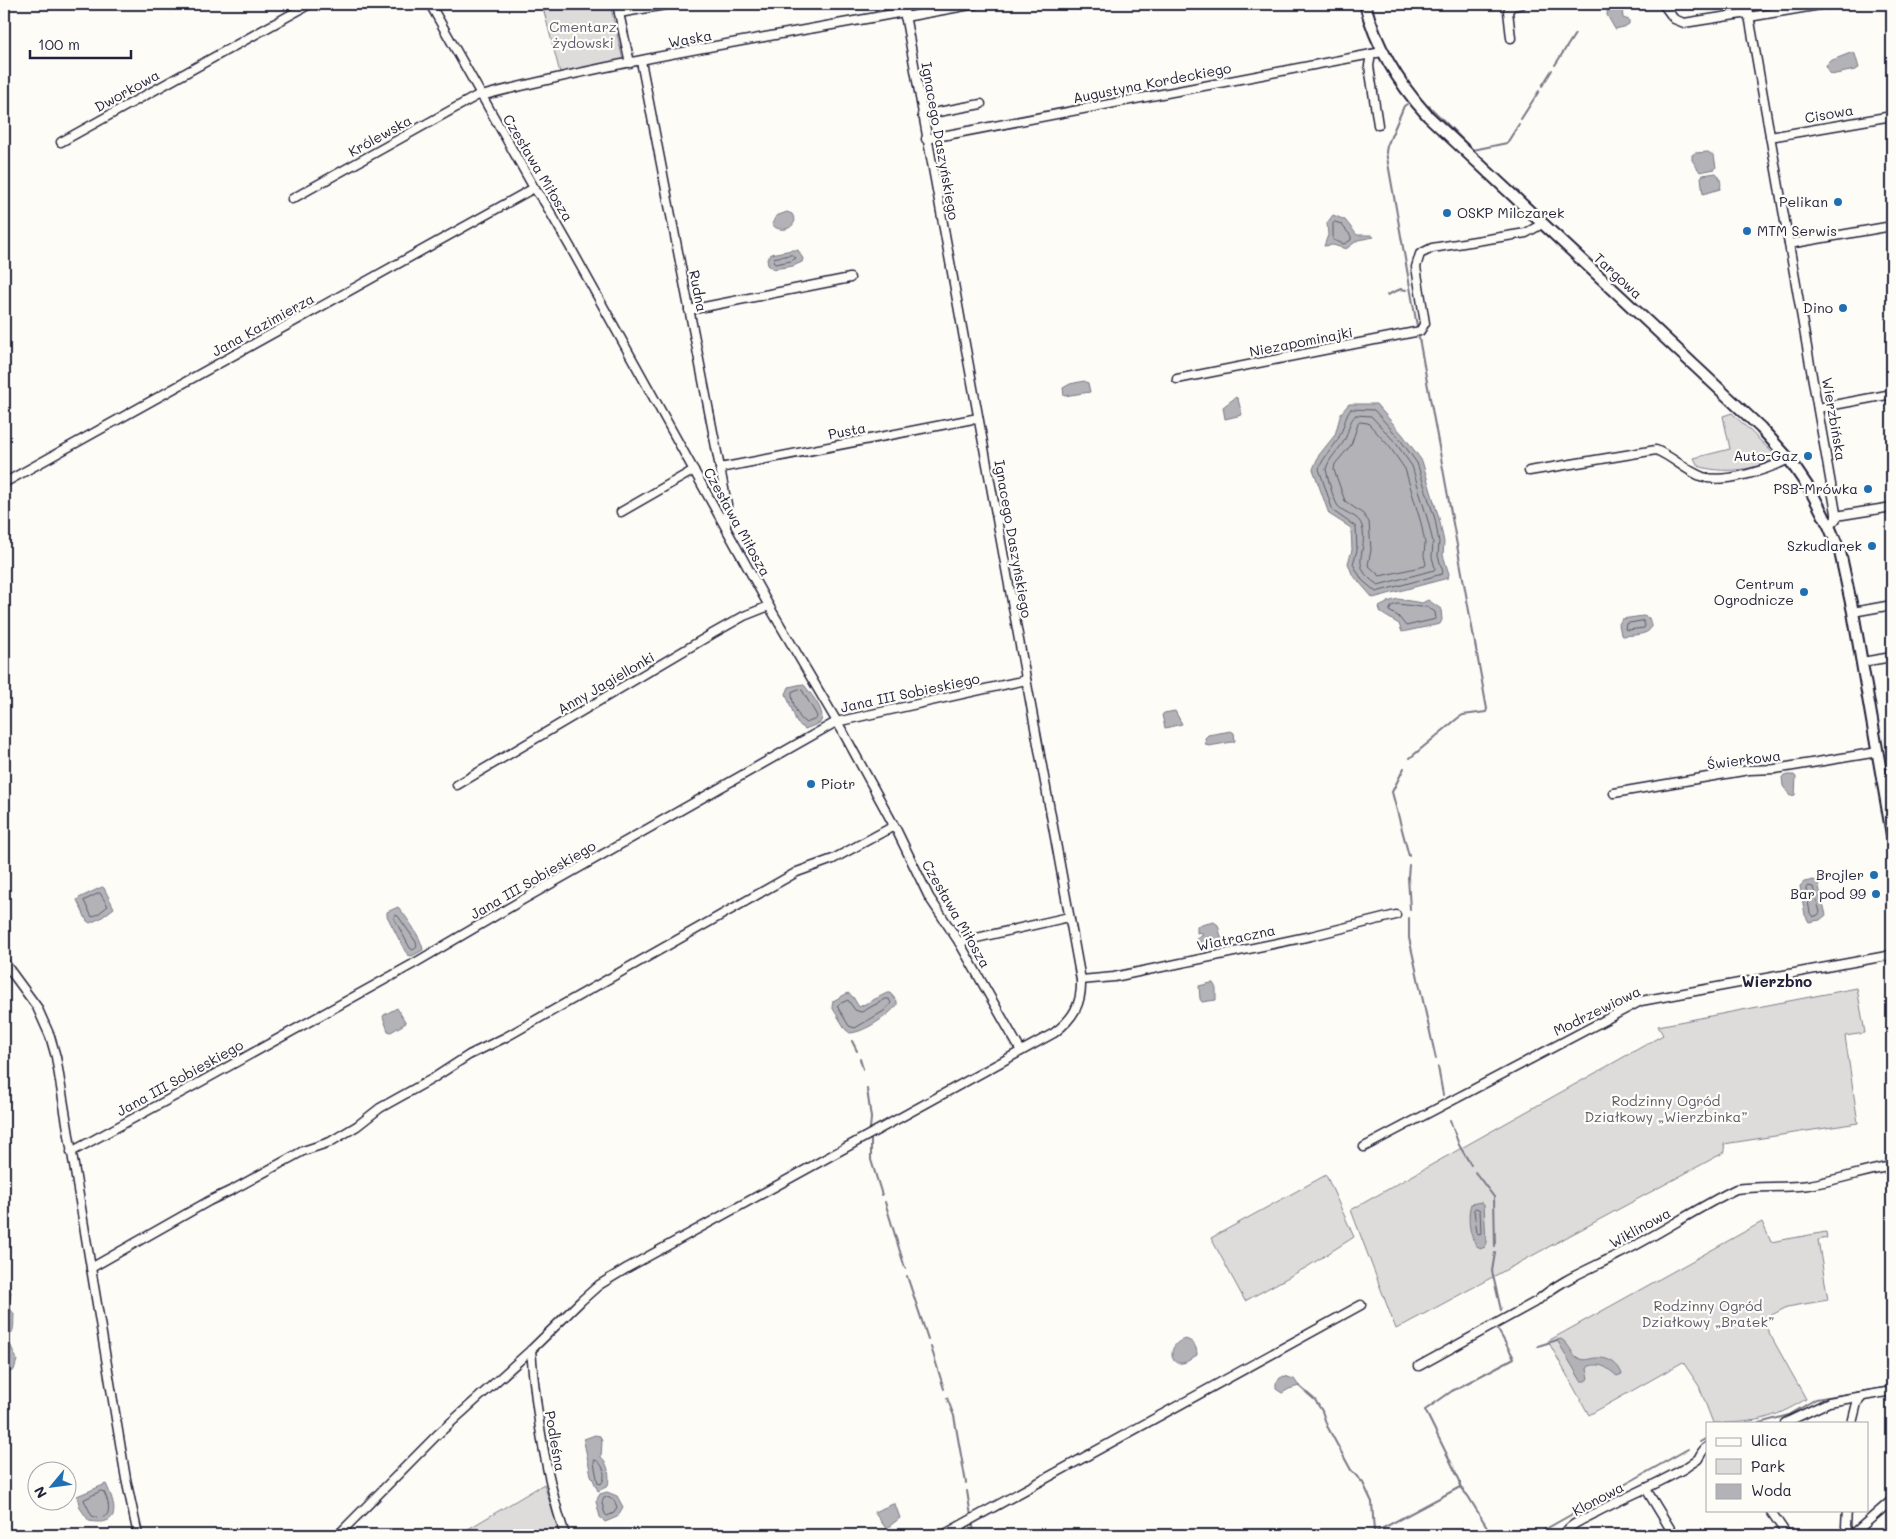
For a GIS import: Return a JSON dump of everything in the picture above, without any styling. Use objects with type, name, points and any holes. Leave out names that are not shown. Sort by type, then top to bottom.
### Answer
[{"type":"main road","name":"Targowa","points":[[1365,4],[1382,52],[1402,86],[1428,116],[1761,428],[1789,459],[1812,494],[1829,526]]},
{"type":"main road","points":[[1829,526],[1846,573],[1892,835]]},
{"type":"street","name":"Dworkowa","points":[[61,142],[310,4]]},
{"type":"street","name":"Czesława Miłosza","points":[[430,4],[534,188],[574,252],[769,606],[894,826],[929,897],[959,942],[1021,1051]]},
{"type":"street","points":[[617,4],[630,63]]},
{"type":"street","points":[[619,13],[671,4]]},
{"type":"street","name":"Ignacego Daszyńskiego","points":[[338,1535],[437,1435],[532,1350],[585,1297],[610,1278],[1054,1033],[1068,1022],[1078,1005],[1081,980],[1070,917],[926,139],[903,4]]},
{"type":"street","name":"Wąska","points":[[481,95],[630,63],[976,4]]},
{"type":"street","points":[[1511,38],[1508,11],[1512,6],[1522,4]]},
{"type":"street","points":[[1663,4],[1674,19],[1684,23],[1826,4]]},
{"type":"street","name":"Wierzbińska","points":[[1746,4],[1836,516]]},
{"type":"street","name":"Augustyna Kordeckiego","points":[[926,139],[1382,52]]},
{"type":"street","points":[[1371,54],[1369,66],[1378,125]]},
{"type":"street","name":"Rudna","points":[[641,61],[727,504],[726,526]]},
{"type":"street","name":"Królewska","points":[[292,199],[481,95]]},
{"type":"street","points":[[922,115],[981,104]]},
{"type":"street","name":"Cisowa","points":[[1770,137],[1892,116]]},
{"type":"street","name":"Jana Kazimierza","points":[[4,484],[534,188]]},
{"type":"street","name":"Niezapominajki","points":[[1177,379],[1420,331],[1425,323],[1416,267],[1420,254],[1432,248],[1526,233],[1542,224]]},
{"type":"street","points":[[1789,244],[1892,226]]},
{"type":"street","points":[[689,310],[850,278]]},
{"type":"street","points":[[1818,408],[1892,394]]},
{"type":"street","name":"Pusta","points":[[720,468],[978,418]]},
{"type":"street","points":[[1529,470],[1656,450],[1667,454],[1691,471],[1704,477],[1716,479],[1765,469],[1789,459]]},
{"type":"street","points":[[621,512],[694,470]]},
{"type":"street","points":[[1829,526],[1836,516],[1892,507]]},
{"type":"street","points":[[1853,612],[1892,605]]},
{"type":"street","name":"Anny Jagiellonki","points":[[457,785],[712,634],[744,616],[769,606]]},
{"type":"street","points":[[1862,662],[1892,656]]},
{"type":"street","name":"Jana III Sobieskiego","points":[[71,1152],[413,964],[836,722],[1026,680]]},
{"type":"street","name":"Świerkowa","points":[[1614,793],[1749,770],[1775,770],[1878,752]]},
{"type":"street","points":[[90,1268],[302,1151],[330,1142],[357,1126],[380,1108],[432,1079],[469,1055],[506,1037],[797,872],[833,859],[894,826]]},
{"type":"street","name":"Wiatraczna","points":[[1081,980],[1124,975],[1311,936],[1396,915]]},
{"type":"street","points":[[959,942],[1070,917]]},
{"type":"street","name":"Modrzewiowa","points":[[1364,1147],[1641,1001],[1892,955]]},
{"type":"street","points":[[4,962],[37,1008],[50,1036],[56,1057],[126,1479],[138,1535]]},
{"type":"street","name":"Wiklinowa","points":[[1419,1366],[1537,1302],[1548,1292],[1574,1276],[1618,1255],[1736,1189],[1756,1186],[1808,1185],[1892,1166]]},
{"type":"street","points":[[942,1535],[1361,1305]]},
{"type":"street","name":"Podleśna","points":[[532,1350],[539,1429],[548,1474],[565,1535]]},
{"type":"street","points":[[1787,1422],[1829,1402],[1892,1392]]},
{"type":"street","points":[[1852,1422],[1857,1403],[1862,1397]]},
{"type":"street","name":"Klonowa","points":[[1564,1535],[1571,1527],[1578,1523],[1687,1467],[1699,1457],[1706,1448]]},
{"type":"street","name":"Klonowa","points":[[1646,1489],[1674,1535]]},
{"type":"street","points":[[1847,1512],[1846,1526],[1850,1535],[1892,1500]]},
{"type":"street","points":[[1771,1512],[1787,1535]]},
{"type":"green space","name":"Cmentarz żydowski","points":[[542,4],[610,4],[623,60],[560,73]]},
{"type":"green space","points":[[1732,413],[1777,457],[1769,462],[1739,470],[1717,470],[1698,466],[1694,458],[1730,449],[1723,416]]},
{"type":"green space","name":"Rodzinny Ogród Działkowy „Wierzbinka”","points":[[1857,988],[1865,1033],[1845,1036],[1858,1123],[1724,1144],[1725,1152],[1396,1329],[1351,1210],[1663,1035],[1658,1026]]},
{"type":"green space","points":[[1326,1175],[1354,1237],[1307,1267],[1245,1301],[1211,1238]]},
{"type":"green space","name":"Rodzinny Ogród Działkowy „Bratek”","points":[[1762,1222],[1771,1242],[1826,1232],[1827,1238],[1818,1240],[1828,1300],[1787,1307],[1762,1320],[1806,1399],[1783,1412],[1751,1421],[1713,1422],[1699,1386],[1683,1362],[1589,1415],[1548,1341]]},
{"type":"green space","points":[[544,1484],[560,1535],[458,1535]]},
{"type":"water","points":[[1608,4],[1620,4],[1622,6],[1623,18],[1629,20],[1629,24],[1615,29],[1607,15]]},
{"type":"water","points":[[1853,52],[1859,68],[1831,75],[1828,72],[1826,65],[1830,61]]},
{"type":"water","points":[[1708,152],[1714,156],[1716,167],[1715,169],[1700,172],[1692,160],[1692,155]]},
{"type":"water","points":[[1716,173],[1720,180],[1720,189],[1703,194],[1701,177]]},
{"type":"water","points":[[787,212],[792,214],[795,220],[794,223],[788,228],[778,229],[772,224],[776,216]]},
{"type":"water","points":[[1333,215],[1345,220],[1357,235],[1371,235],[1374,237],[1358,240],[1346,249],[1333,245],[1324,246],[1328,235],[1327,223]]},
{"type":"water","points":[[798,250],[803,259],[802,262],[793,266],[773,269],[768,265],[767,259],[771,254]]},
{"type":"water","points":[[1084,381],[1088,383],[1090,392],[1064,396],[1063,388],[1070,384]]},
{"type":"water","points":[[1236,397],[1242,415],[1225,419],[1223,407]]},
{"type":"water","points":[[1349,404],[1376,404],[1403,435],[1422,461],[1439,518],[1444,542],[1443,555],[1449,574],[1448,578],[1373,598],[1352,574],[1348,563],[1352,550],[1351,528],[1329,514],[1313,469],[1319,455],[1335,435],[1341,413]]},
{"type":"water","points":[[1398,599],[1422,603],[1428,600],[1441,609],[1442,620],[1440,624],[1402,632],[1399,624],[1381,613],[1379,607],[1387,602]]},
{"type":"water","points":[[1643,616],[1649,618],[1651,627],[1647,632],[1621,635],[1619,624],[1622,619]]},
{"type":"water","points":[[802,684],[815,699],[822,714],[820,723],[805,729],[797,723],[786,694],[789,687]]},
{"type":"water","points":[[1175,711],[1182,724],[1165,728],[1162,715]]},
{"type":"water","points":[[1231,731],[1234,733],[1235,741],[1206,745],[1205,738],[1208,735]]},
{"type":"water","points":[[1794,775],[1796,777],[1795,795],[1790,796],[1783,786],[1782,777]]},
{"type":"water","points":[[1814,880],[1818,883],[1826,915],[1820,920],[1809,922],[1805,915],[1800,886],[1804,882]]},
{"type":"water","points":[[102,887],[114,908],[101,918],[90,923],[87,921],[77,900]]},
{"type":"water","points":[[398,907],[422,945],[423,950],[412,956],[408,955],[405,951],[387,916],[387,912]]},
{"type":"water","points":[[1214,922],[1218,925],[1221,943],[1197,946],[1196,939],[1203,935],[1201,932],[1197,933],[1197,926]]},
{"type":"water","points":[[1211,983],[1216,988],[1216,1000],[1202,1002],[1199,986]]},
{"type":"water","points":[[848,993],[859,1007],[887,993],[890,993],[897,1001],[897,1005],[876,1023],[862,1030],[850,1033],[846,1030],[832,1007],[833,1001]]},
{"type":"water","points":[[397,1008],[406,1023],[391,1032],[388,1031],[383,1017]]},
{"type":"water","points":[[1481,1202],[1484,1204],[1486,1242],[1485,1247],[1480,1249],[1471,1234],[1469,1215],[1471,1204]]},
{"type":"water","points":[[4,1279],[11,1292],[9,1307],[14,1314],[14,1326],[12,1332],[4,1338]]},
{"type":"water","points":[[1185,1339],[1194,1344],[1197,1355],[1183,1363],[1178,1363],[1173,1358],[1173,1349],[1175,1345]]},
{"type":"water","points":[[1561,1339],[1574,1355],[1580,1359],[1600,1358],[1608,1360],[1618,1367],[1622,1374],[1617,1376],[1605,1367],[1594,1365],[1589,1366],[1587,1369],[1589,1378],[1581,1381],[1557,1340]]},
{"type":"water","points":[[4,1342],[10,1344],[17,1360],[14,1370],[8,1373],[4,1372]]},
{"type":"water","points":[[1284,1376],[1294,1379],[1299,1386],[1282,1393],[1276,1389],[1276,1383]]},
{"type":"water","points":[[595,1435],[600,1436],[602,1441],[601,1457],[606,1464],[609,1475],[608,1486],[598,1491],[591,1475],[584,1442],[584,1439]]},
{"type":"water","points":[[106,1484],[114,1507],[112,1517],[107,1521],[89,1521],[80,1508],[78,1496]]},
{"type":"water","points":[[607,1492],[617,1496],[623,1507],[617,1517],[605,1522],[600,1517],[596,1501],[600,1494]]},
{"type":"water","points":[[895,1504],[900,1518],[887,1528],[874,1512]]},
{"type":"waterway","points":[[1555,65],[1575,34]]},
{"type":"waterway","points":[[1542,86],[1552,70]]},
{"type":"waterway","points":[[1521,119],[1539,91]]},
{"type":"waterway","points":[[1407,104],[1404,106],[1386,152],[1417,326]]},
{"type":"waterway","points":[[1429,106],[1473,150],[1507,143],[1519,124]]},
{"type":"waterway","points":[[1387,295],[1401,289],[1406,290]]},
{"type":"waterway","points":[[1410,758],[1458,718],[1463,715],[1486,712],[1487,709],[1419,338]]},
{"type":"waterway","points":[[1404,768],[1392,792],[1409,856]]},
{"type":"waterway","points":[[1409,865],[1410,909]]},
{"type":"waterway","points":[[1409,918],[1409,938],[1436,1059]]},
{"type":"waterway","points":[[852,1041],[857,1051]]},
{"type":"waterway","points":[[860,1059],[863,1069]]},
{"type":"waterway","points":[[1438,1067],[1443,1095]]},
{"type":"waterway","points":[[867,1089],[871,1118],[870,1129]]},
{"type":"waterway","points":[[1450,1120],[1459,1145],[1471,1165]]},
{"type":"waterway","points":[[871,1140],[871,1160],[882,1195]]},
{"type":"waterway","points":[[1475,1172],[1494,1197],[1495,1246]]},
{"type":"waterway","points":[[885,1202],[905,1268]]},
{"type":"waterway","points":[[1495,1253],[1492,1271],[1501,1310]]},
{"type":"waterway","points":[[907,1276],[928,1339]]},
{"type":"waterway","points":[[1460,1487],[1460,1481],[1425,1410],[1452,1391],[1514,1358],[1498,1330]]},
{"type":"waterway","points":[[1538,1346],[1557,1340]]},
{"type":"waterway","points":[[931,1347],[944,1389]]},
{"type":"waterway","points":[[1763,1422],[1789,1415],[1816,1399],[1883,1388],[1888,1386],[1892,1375]]},
{"type":"waterway","points":[[1299,1386],[1315,1400],[1351,1470],[1363,1483],[1372,1502],[1374,1532]]},
{"type":"waterway","points":[[947,1398],[954,1416],[966,1483]]},
{"type":"waterway","points":[[1700,1442],[1706,1439]]},
{"type":"waterway","points":[[1544,1530],[1688,1449]]},
{"type":"waterway","points":[[1370,1535],[1460,1487],[1468,1496],[1492,1535]]},
{"type":"waterway","points":[[967,1491],[971,1516]]},
{"type":"waterway","points":[[973,1525],[974,1535]]},
{"type":"place","name":"Pelikan","points":[[1838,202]]},
{"type":"place","name":"OSKP Milczarek","points":[[1447,213]]},
{"type":"place","name":"MTM Serwis","points":[[1747,231]]},
{"type":"place","name":"Dino","points":[[1843,308]]},
{"type":"place","name":"Auto-Gaz","points":[[1808,456]]},
{"type":"place","name":"PSB-Mrówka","points":[[1868,489]]},
{"type":"place","name":"Szkudlarek","points":[[1872,546]]},
{"type":"place","name":"Centrum Ogrodnicze","points":[[1804,592]]},
{"type":"place","name":"Piotr","points":[[811,784]]},
{"type":"place","name":"Brojler","points":[[1874,875]]},
{"type":"place","name":"Bar pod 99","points":[[1876,894]]},
{"type":"district","name":"Wierzbno","points":[[1777,982]]}]
